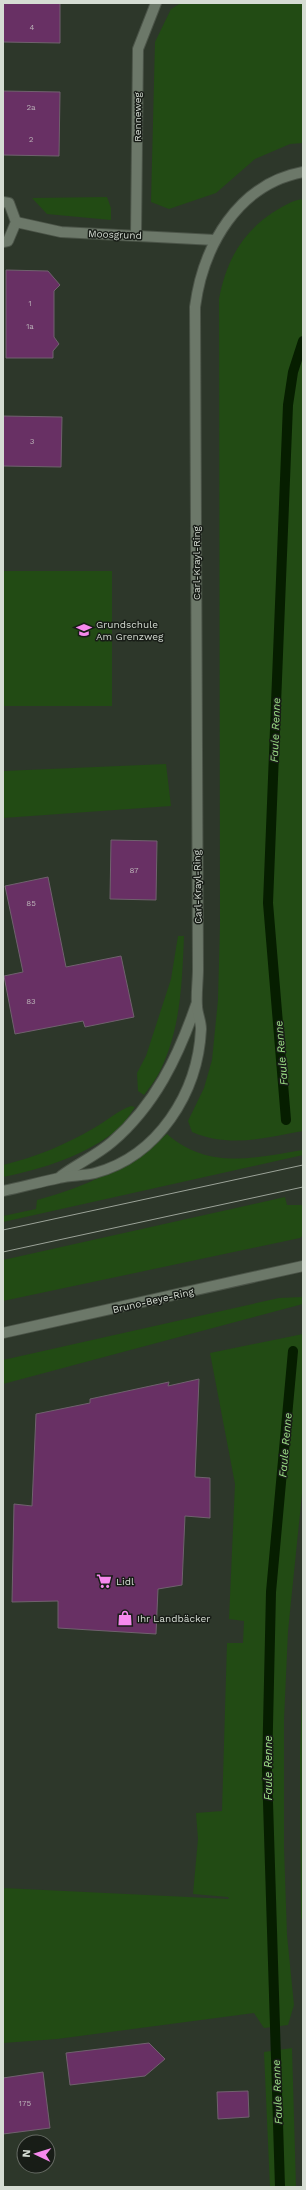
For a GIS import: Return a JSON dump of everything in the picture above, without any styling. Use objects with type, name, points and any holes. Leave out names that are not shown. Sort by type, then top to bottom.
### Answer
[{"type":"street","name":"Renneweg","points":[[136,235],[138,49],[156,3]]},
{"type":"street","name":"Carl-Krayl-Ring","points":[[3,1191],[60,1178],[95,1173],[118,1164],[137,1153],[168,1124],[185,1094],[197,1055],[201,1028],[197,1005],[194,319],[197,291],[215,240],[224,224],[251,196],[265,186],[286,175],[303,172]]},
{"type":"street","points":[[3,202],[9,203],[16,222],[8,241],[3,242]]},
{"type":"street","name":"Moosgrund","points":[[16,222],[61,232],[215,240]]},
{"type":"street","name":"Carl-Krayl-Ring","points":[[60,1178],[111,1143],[146,1107],[164,1081],[184,1041],[197,1005]]},
{"type":"street","name":"Bruno-Beye-Ring","points":[[3,1333],[303,1266]]},
{"type":"green space","points":[[181,3],[303,3],[303,143],[290,144],[255,159],[216,193],[169,209],[151,202],[155,42],[171,9]]},
{"type":"green space","points":[[107,197],[111,208],[111,220],[47,214],[32,198]]},
{"type":"green space","points":[[303,199],[303,1131],[261,1139],[234,1141],[220,1140],[192,1132],[188,1121],[204,1088],[212,1060],[218,1000],[220,925],[219,299],[226,273],[236,250],[243,240],[261,221],[272,213],[291,202]]},
{"type":"green space","points":[[3,571],[112,571],[112,706],[3,706]]},
{"type":"green space","points":[[166,764],[171,806],[3,818],[3,771]]},
{"type":"green space","points":[[178,936],[184,936],[177,1021],[168,1053],[161,1069],[144,1095],[138,1091],[137,1073],[146,1056],[171,979]]},
{"type":"green space","points":[[131,1106],[135,1107],[121,1127],[79,1154],[33,1170],[3,1177],[3,1165],[39,1154],[61,1145]]},
{"type":"green space","points":[[167,1134],[183,1145],[199,1153],[215,1157],[249,1158],[303,1150],[303,1155],[3,1222],[3,1216],[36,1209],[37,1200],[73,1189],[121,1166]]},
{"type":"green space","points":[[285,1197],[287,1205],[303,1205],[303,1235],[300,1238],[3,1301],[3,1260]]},
{"type":"green space","points":[[303,1297],[303,1304],[3,1384],[3,1360],[279,1298]]},
{"type":"green space","points":[[303,1334],[303,1484],[288,1631],[284,1719],[284,1848],[287,1935],[294,2005],[288,2025],[264,2028],[254,2013],[57,2039],[3,2043],[3,1888],[229,1899],[228,1897],[193,1894],[198,1839],[196,1813],[222,1811],[227,1643],[243,1643],[244,1621],[229,1619],[235,1484],[210,1353]]},
{"type":"green space","points":[[303,1661],[303,1919],[301,1919],[300,1755]]},
{"type":"green space","points":[[292,2048],[296,2187],[270,2187],[264,2052]]},
{"type":"building","points":[[3,3],[60,3],[60,43],[3,42]]},
{"type":"building","points":[[3,91],[60,92],[59,156],[3,155]]},
{"type":"building","points":[[6,270],[48,271],[60,285],[54,291],[54,337],[59,344],[53,351],[53,358],[6,358]]},
{"type":"building","points":[[3,416],[62,417],[61,467],[3,466]]},
{"type":"building","points":[[111,840],[157,841],[156,900],[110,899]]},
{"type":"building","points":[[48,877],[66,967],[121,956],[134,1017],[85,1027],[83,1021],[15,1034],[4,976],[23,972],[5,886]]},
{"type":"building","points":[[199,1379],[195,1477],[210,1478],[210,1518],[185,1516],[182,1585],[158,1589],[156,1634],[58,1628],[58,1601],[12,1602],[14,1504],[32,1506],[36,1414],[90,1403],[90,1399],[169,1382],[168,1386]]},
{"type":"building","points":[[149,2043],[165,2059],[145,2076],[70,2085],[66,2053]]},
{"type":"building","points":[[43,2072],[50,2128],[3,2134],[3,2078]]},
{"type":"building","points":[[248,2091],[249,2117],[218,2119],[217,2092]]},
{"type":"waterway","name":"Faule Renne","points":[[286,1120],[268,903],[288,405],[293,372],[303,341]]},
{"type":"waterway","name":"Faule Renne","points":[[280,2187],[267,1770],[271,1592],[293,1351]]},
{"type":"tram line","points":[[3,1230],[303,1165]]},
{"type":"tram line","points":[[3,1252],[303,1187]]},
{"type":"place","name":"Grundschule Am Grenzweg","points":[[84,630]]},
{"type":"place","name":"Lidl","points":[[104,1581]]},
{"type":"place","name":"Ihr Landbäcker","points":[[125,1618]]}]
